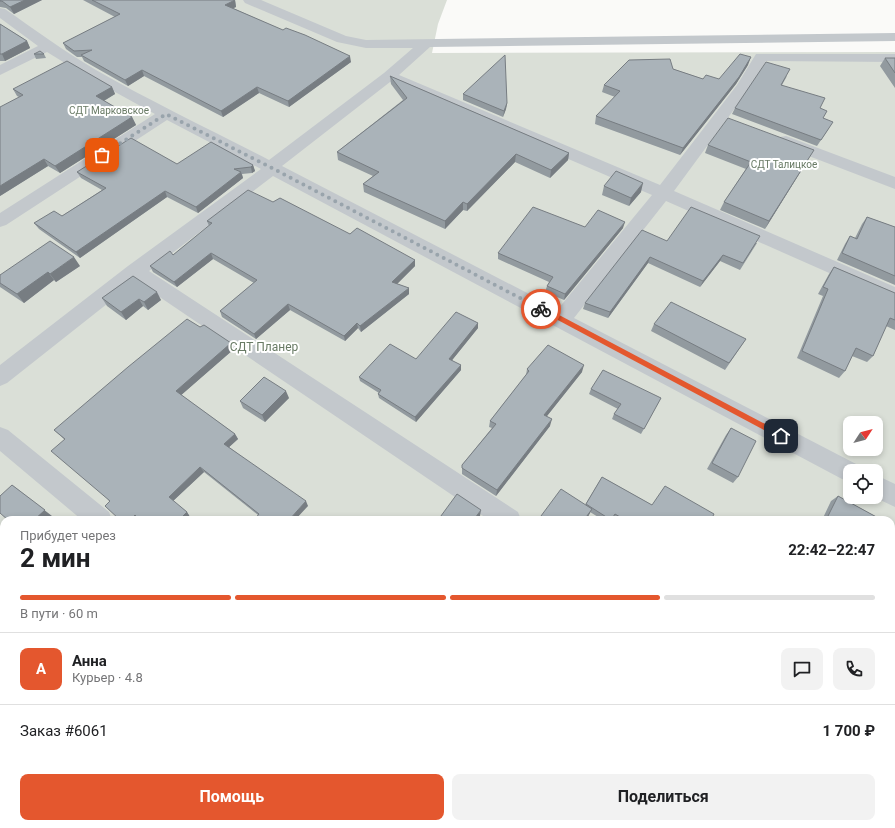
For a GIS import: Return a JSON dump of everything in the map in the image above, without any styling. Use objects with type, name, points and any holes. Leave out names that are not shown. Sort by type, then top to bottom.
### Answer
[{"type":"street","points":[[250,0],[342,39],[384,49],[392,54],[396,60],[392,73]]},
{"type":"street","points":[[0,12],[48,46],[91,73],[166,114],[270,167],[843,468]]},
{"type":"street","points":[[366,44],[895,37]]},
{"type":"street","points":[[0,377],[135,272],[266,174],[270,167],[392,73],[428,42]]},
{"type":"street","points":[[0,72],[48,46]]},
{"type":"street","points":[[562,320],[663,192],[728,119],[744,86],[761,57],[895,58]]},
{"type":"street","points":[[392,73],[895,295]]},
{"type":"street","points":[[0,221],[166,114]]},
{"type":"street","points":[[771,135],[895,183]]},
{"type":"street","points":[[135,272],[503,516]]},
{"type":"street","points":[[0,437],[51,477],[95,516]]},
{"type":"street","points":[[883,490],[895,496]]},
{"type":"green space","points":[[0,0],[447,0],[438,24],[432,53],[895,52],[895,516],[0,516]]},
{"type":"building","points":[[0,0],[25,0],[10,7]]},
{"type":"building","points":[[92,0],[235,0],[225,5],[283,30],[286,28],[305,35],[350,56],[288,101],[257,87],[221,111],[142,70],[125,80],[81,55],[92,50],[74,51],[63,43],[120,14]]},
{"type":"building","points":[[0,24],[27,41],[0,54]]},
{"type":"building","points":[[40,51],[44,54],[34,54]]},
{"type":"building","points":[[740,54],[751,57],[739,77],[683,148],[596,116],[620,91],[604,85],[629,60],[670,59],[673,69],[703,79],[706,75],[719,79]]},
{"type":"building","points":[[505,55],[507,103],[504,111],[463,94]]},
{"type":"building","points":[[885,58],[895,58],[895,73]]},
{"type":"building","points":[[67,61],[112,87],[96,96],[132,117],[55,166],[44,159],[0,186],[0,107],[23,95],[13,89]]},
{"type":"building","points":[[766,62],[790,69],[781,85],[825,98],[820,108],[827,111],[823,118],[833,122],[821,140],[735,108]]},
{"type":"building","points":[[390,76],[569,153],[551,170],[516,154],[467,204],[463,202],[445,221],[363,184],[379,172],[337,152],[407,98]]},
{"type":"building","points":[[728,118],[814,150],[769,221],[724,202],[751,162],[708,145]]},
{"type":"building","points":[[131,138],[177,164],[211,142],[253,165],[251,167],[234,169],[241,172],[196,207],[165,191],[76,252],[34,223],[54,211],[62,216],[106,188],[77,172]]},
{"type":"building","points":[[616,171],[643,183],[631,198],[604,186]]},
{"type":"building","points":[[248,190],[273,202],[280,198],[350,234],[357,228],[415,260],[392,282],[409,288],[360,326],[357,323],[344,336],[288,304],[254,334],[220,311],[257,280],[211,253],[174,282],[150,266],[170,251],[173,255],[212,223],[207,221]]},
{"type":"building","points":[[533,207],[585,227],[598,210],[625,222],[565,294],[547,286],[553,277],[498,253]]},
{"type":"building","points":[[691,207],[760,236],[743,263],[723,255],[703,281],[650,257],[610,312],[585,303],[642,230],[667,241]]},
{"type":"building","points":[[867,217],[895,227],[895,276],[842,253],[850,236],[857,239]]},
{"type":"building","points":[[50,241],[74,257],[50,274],[48,272],[17,294],[0,283],[0,275]]},
{"type":"building","points":[[834,267],[895,293],[895,320],[890,318],[873,356],[856,348],[845,371],[802,351],[828,289],[823,287]]},
{"type":"building","points":[[133,276],[157,292],[144,302],[139,299],[121,312],[102,298]]},
{"type":"building","points":[[671,302],[746,339],[729,363],[654,324]]},
{"type":"building","points":[[456,312],[478,323],[449,359],[461,365],[415,417],[378,394],[381,390],[359,377],[390,344],[416,359]]},
{"type":"building","points":[[187,319],[200,327],[204,325],[231,343],[176,391],[235,434],[224,444],[306,501],[293,516],[257,516],[259,514],[200,467],[169,497],[187,512],[183,516],[116,516],[105,506],[110,501],[51,451],[65,439],[54,430]]},
{"type":"building","points":[[548,345],[584,365],[544,415],[552,419],[497,490],[462,468],[462,465],[496,424],[490,421],[529,371],[527,369]]},
{"type":"building","points":[[603,370],[661,398],[644,429],[614,414],[621,404],[591,389]]},
{"type":"building","points":[[264,377],[286,391],[262,415],[240,401]]},
{"type":"building","points":[[731,428],[756,441],[738,477],[712,463]]},
{"type":"building","points":[[602,477],[652,505],[665,486],[714,514],[713,516],[618,516],[615,514],[614,516],[605,516],[586,504]]},
{"type":"building","points":[[12,485],[45,510],[38,516],[3,516],[0,513],[0,496]]},
{"type":"building","points":[[561,489],[592,509],[587,516],[541,516]]},
{"type":"building","points":[[457,494],[481,510],[476,516],[441,516]]},
{"type":"building","points":[[838,496],[843,499],[843,504],[853,504],[875,516],[828,516]]},
{"type":"way so far","points":[[102,155],[166,114],[541,309]]},
{"type":"route","points":[[541,309],[781,436]]},
{"type":"park label","name":"СДТ Марковское","points":[[109,110]]},
{"type":"park label","name":"СДТ Талицкое","points":[[784,164]]},
{"type":"park label","name":"СДТ Планер","points":[[264,347]]}]
